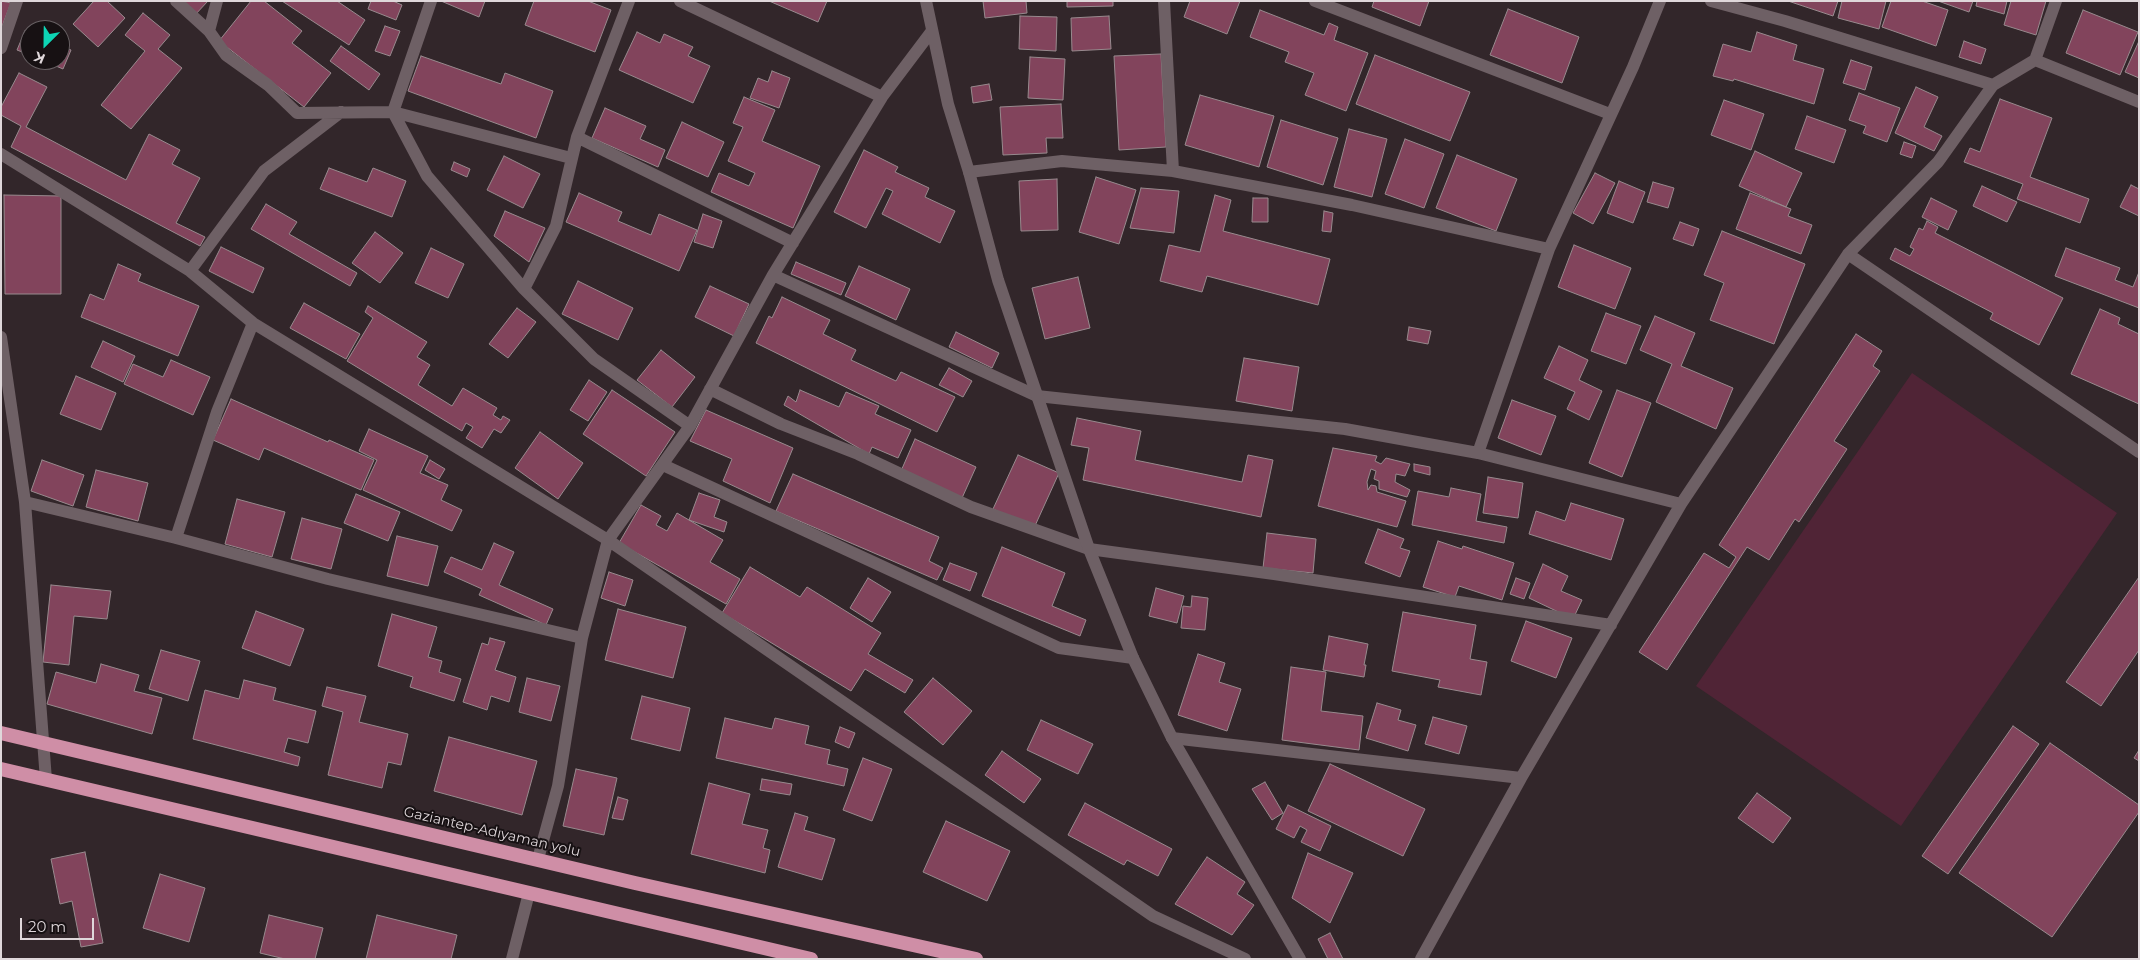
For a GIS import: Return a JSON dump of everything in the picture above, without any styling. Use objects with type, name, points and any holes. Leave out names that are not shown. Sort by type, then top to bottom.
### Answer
[{"type":"highway","name":"Gaziantep-Adıyaman yolu","points":[[1,734],[636,883],[976,959]]},
{"type":"highway","points":[[1,769],[810,959]]},
{"type":"street","points":[[1,48],[17,1]]},
{"type":"street","points":[[176,1],[209,31],[226,55],[268,85],[296,113],[393,112],[571,158]]},
{"type":"street","points":[[209,31],[218,1]]},
{"type":"street","points":[[430,1],[393,112],[427,176],[524,289],[594,359],[690,426]]},
{"type":"street","points":[[524,289],[556,226],[577,137],[629,1]]},
{"type":"street","points":[[680,1],[882,97]]},
{"type":"street","points":[[926,1],[931,32],[948,104],[969,172],[998,280],[1089,549],[1133,658],[1172,738],[1300,959]]},
{"type":"street","points":[[1164,1],[1172,171]]},
{"type":"street","points":[[1315,1],[1610,114]]},
{"type":"street","points":[[1478,453],[1549,249],[1633,67],[1660,1]]},
{"type":"street","points":[[1711,1],[1785,21],[1993,85]]},
{"type":"street","points":[[1421,959],[1521,778],[1681,504],[1848,254],[1938,162],[1993,85],[2036,60],[2056,1]]},
{"type":"street","points":[[538,859],[558,786],[582,638],[608,540],[690,426],[773,275],[882,97],[931,32]]},
{"type":"street","points":[[2036,60],[2139,102]]},
{"type":"street","points":[[190,271],[264,171],[341,112]]},
{"type":"street","points":[[577,137],[793,243]]},
{"type":"street","points":[[1,154],[190,271],[253,323],[608,540],[1153,916],[1245,959]]},
{"type":"street","points":[[969,172],[1062,161],[1172,171],[1352,205],[1549,249]]},
{"type":"street","points":[[1848,254],[2139,452]]},
{"type":"street","points":[[773,275],[1037,396],[1345,429],[1478,453],[1681,504]]},
{"type":"street","points":[[176,538],[217,412],[253,323]]},
{"type":"street","points":[[1,337],[25,502],[46,780]]},
{"type":"street","points":[[710,389],[781,424],[858,454],[971,507],[1089,549],[1274,574],[1611,625]]},
{"type":"street","points":[[663,465],[1059,648],[1133,658]]},
{"type":"street","points":[[25,502],[176,538],[328,579],[582,638]]},
{"type":"street","points":[[1172,738],[1521,778]]},
{"type":"street","points":[[512,959],[529,894]]},
{"type":"shaded area","points":[[1912,373],[2117,513],[1901,826],[1696,686]]},
{"type":"building","points":[[1,1],[11,3],[1,29]]},
{"type":"building","points":[[94,1],[107,1],[125,18],[98,47],[73,24]]},
{"type":"building","points":[[179,1],[208,1],[194,16]]},
{"type":"building","points":[[251,1],[264,1],[302,31],[292,43],[331,73],[304,107],[219,41]]},
{"type":"building","points":[[282,1],[337,1],[365,20],[349,45]]},
{"type":"building","points":[[371,1],[393,1],[402,5],[396,20],[368,9]]},
{"type":"building","points":[[441,1],[485,1],[479,17]]},
{"type":"building","points":[[534,1],[588,1],[611,10],[595,52],[525,25]]},
{"type":"building","points":[[769,1],[827,1],[818,22]]},
{"type":"building","points":[[983,1],[1026,1],[1027,13],[985,18]]},
{"type":"building","points":[[1067,1],[1113,1],[1113,6],[1067,7]]},
{"type":"building","points":[[1190,1],[1240,1],[1227,34],[1184,17]]},
{"type":"building","points":[[1374,1],[1429,1],[1420,26],[1372,7]]},
{"type":"building","points":[[1788,1],[1838,1],[1833,16]]},
{"type":"building","points":[[1842,1],[1886,1],[1879,29],[1838,18]]},
{"type":"building","points":[[1891,1],[1922,1],[1948,10],[1936,46],[1882,27]]},
{"type":"building","points":[[1938,1],[1973,1],[1969,12]]},
{"type":"building","points":[[1977,1],[2007,1],[2004,14],[1976,6]]},
{"type":"building","points":[[2011,1],[2046,1],[2036,35],[2004,25]]},
{"type":"building","points":[[1508,9],[1579,37],[1562,83],[1490,55]]},
{"type":"building","points":[[1260,10],[1324,35],[1329,23],[1338,27],[1334,40],[1368,53],[1346,111],[1305,95],[1314,73],[1285,62],[1289,52],[1250,37]]},
{"type":"building","points":[[2083,10],[2138,32],[2120,75],[2066,53]]},
{"type":"building","points":[[143,13],[170,35],[158,49],[182,68],[131,129],[101,105],[145,51],[125,35]]},
{"type":"building","points":[[1020,16],[1057,17],[1056,51],[1019,49]]},
{"type":"building","points":[[1109,16],[1111,49],[1072,51],[1071,18]]},
{"type":"building","points":[[385,26],[400,31],[390,56],[375,51]]},
{"type":"building","points":[[637,32],[660,43],[664,34],[693,47],[688,56],[710,66],[693,103],[619,70]]},
{"type":"building","points":[[1757,32],[1797,45],[1793,60],[1824,69],[1814,104],[1734,79],[1733,81],[1713,76],[1723,44],[1751,52]]},
{"type":"building","points":[[1964,41],[1986,49],[1981,64],[1959,57]]},
{"type":"building","points":[[2139,41],[2139,78],[2125,72]]},
{"type":"building","points":[[341,46],[380,74],[369,90],[330,61]]},
{"type":"building","points":[[1161,54],[1166,147],[1119,150],[1114,56]]},
{"type":"building","points":[[1375,55],[1470,92],[1450,141],[1356,104]]},
{"type":"building","points":[[421,56],[501,84],[505,73],[553,91],[536,138],[408,91]]},
{"type":"building","points":[[1030,57],[1065,59],[1063,100],[1028,98]]},
{"type":"building","points":[[1851,60],[1872,67],[1865,90],[1843,83]]},
{"type":"building","points":[[772,71],[790,78],[779,108],[750,98],[758,78],[768,82]]},
{"type":"building","points":[[19,73],[47,87],[26,127],[126,180],[149,134],[180,150],[172,164],[200,178],[176,223],[205,237],[200,246],[11,147],[21,126],[1,115],[1,107]]},
{"type":"building","points":[[989,84],[992,100],[973,103],[971,87]]},
{"type":"building","points":[[1916,87],[1938,97],[1924,127],[1942,136],[1934,151],[1895,133]]},
{"type":"building","points":[[1859,93],[1900,108],[1887,142],[1863,133],[1866,126],[1849,120]]},
{"type":"building","points":[[1200,95],[1274,116],[1259,167],[1185,145]]},
{"type":"building","points":[[744,97],[775,110],[762,141],[820,166],[793,228],[711,192],[719,173],[749,186],[755,173],[728,161],[743,127],[733,123]]},
{"type":"building","points":[[2000,99],[2052,118],[2030,177],[2089,199],[2080,223],[2017,199],[2023,184],[1964,162],[1970,148],[1980,152]]},
{"type":"building","points":[[1724,100],[1764,114],[1751,150],[1711,135]]},
{"type":"building","points":[[1061,104],[1063,138],[1046,138],[1047,153],[1003,155],[1000,107]]},
{"type":"building","points":[[605,108],[646,126],[640,139],[665,150],[658,167],[592,138]]},
{"type":"building","points":[[1807,116],[1846,130],[1834,163],[1795,149]]},
{"type":"building","points":[[1281,120],[1338,138],[1323,185],[1267,167]]},
{"type":"building","points":[[682,122],[724,142],[708,177],[666,158]]},
{"type":"building","points":[[1349,129],[1387,139],[1372,197],[1334,187]]},
{"type":"building","points":[[1405,139],[1444,154],[1424,208],[1385,194]]},
{"type":"building","points":[[1904,142],[1916,146],[1912,158],[1900,154]]},
{"type":"building","points":[[864,150],[898,167],[895,172],[929,188],[925,197],[955,211],[940,243],[882,214],[893,191],[886,188],[866,228],[834,212]]},
{"type":"building","points":[[1755,151],[1802,173],[1786,207],[1739,186]]},
{"type":"building","points":[[1457,155],[1517,179],[1496,231],[1436,208]]},
{"type":"building","points":[[504,156],[540,174],[523,208],[487,190]]},
{"type":"building","points":[[454,162],[470,169],[467,177],[451,170]]},
{"type":"building","points":[[329,168],[367,182],[373,168],[406,181],[392,217],[320,189]]},
{"type":"building","points":[[1595,173],[1615,183],[1593,224],[1573,213]]},
{"type":"building","points":[[1096,177],[1136,190],[1119,244],[1079,232]]},
{"type":"building","points":[[1057,179],[1058,230],[1021,231],[1019,181]]},
{"type":"building","points":[[1619,181],[1645,192],[1633,223],[1607,213]]},
{"type":"building","points":[[1653,182],[1674,188],[1668,208],[1647,202]]},
{"type":"building","points":[[2131,185],[2139,189],[2139,216],[2120,207]]},
{"type":"building","points":[[1982,186],[2017,202],[2007,222],[1973,206]]},
{"type":"building","points":[[1141,188],[1179,191],[1174,233],[1130,228]]},
{"type":"building","points":[[579,193],[622,212],[618,221],[651,235],[659,214],[697,230],[679,271],[566,222]]},
{"type":"building","points":[[1750,193],[1791,209],[1788,216],[1812,225],[1801,254],[1736,229]]},
{"type":"building","points":[[4,195],[61,196],[61,294],[5,294]]},
{"type":"building","points":[[1215,195],[1231,200],[1223,231],[1330,259],[1318,305],[1207,276],[1202,292],[1160,281],[1169,245],[1200,252]]},
{"type":"building","points":[[1253,198],[1268,198],[1268,222],[1252,222]]},
{"type":"building","points":[[1931,198],[1957,211],[1948,230],[1922,217]]},
{"type":"building","points":[[266,204],[297,222],[289,234],[357,273],[350,286],[251,229]]},
{"type":"building","points":[[505,211],[545,228],[529,262],[494,236]]},
{"type":"building","points":[[1324,211],[1333,213],[1331,232],[1322,231]]},
{"type":"building","points":[[703,214],[722,221],[713,248],[694,242]]},
{"type":"building","points":[[1927,221],[1938,227],[1935,233],[2063,298],[2039,345],[1990,319],[1993,313],[1890,259],[1895,248],[1910,256],[1914,249],[1910,247],[1919,228],[1923,230]]},
{"type":"building","points":[[1680,222],[1699,229],[1693,246],[1673,239]]},
{"type":"building","points":[[1722,231],[1805,264],[1774,344],[1710,320],[1724,283],[1704,275]]},
{"type":"building","points":[[375,232],[403,253],[380,283],[352,263]]},
{"type":"building","points":[[1574,245],[1631,268],[1615,309],[1558,287]]},
{"type":"building","points":[[221,247],[264,268],[253,293],[209,271]]},
{"type":"building","points":[[431,248],[464,264],[448,298],[415,283]]},
{"type":"building","points":[[2066,248],[2120,268],[2115,280],[2133,287],[2139,272],[2139,308],[2055,276]]},
{"type":"building","points":[[796,262],[846,283],[841,295],[791,274]]},
{"type":"building","points":[[118,264],[141,274],[138,281],[199,306],[178,356],[81,317],[90,294],[104,300]]},
{"type":"building","points":[[859,266],[910,289],[896,320],[845,296]]},
{"type":"building","points":[[1078,277],[1090,328],[1045,339],[1032,288]]},
{"type":"building","points":[[578,281],[633,308],[618,340],[562,314]]},
{"type":"building","points":[[710,286],[749,304],[734,336],[695,317]]},
{"type":"building","points":[[782,297],[830,320],[823,334],[856,350],[851,360],[896,381],[901,372],[955,397],[937,432],[756,343],[769,316],[772,318]]},
{"type":"building","points":[[304,303],[360,334],[346,359],[290,328]]},
{"type":"building","points":[[368,306],[427,342],[417,357],[430,365],[418,385],[452,406],[463,388],[497,408],[493,415],[501,420],[503,416],[510,420],[501,433],[494,429],[482,448],[466,438],[473,427],[466,423],[462,431],[347,361],[373,318],[365,312]]},
{"type":"building","points":[[517,308],[536,322],[508,358],[489,344]]},
{"type":"building","points":[[2100,309],[2120,318],[2118,324],[2139,334],[2139,404],[2071,374]]},
{"type":"building","points":[[1606,313],[1641,326],[1626,364],[1591,351]]},
{"type":"building","points":[[1655,316],[1695,333],[1681,366],[1733,388],[1716,429],[1656,402],[1672,364],[1640,350]]},
{"type":"building","points":[[1409,327],[1431,331],[1428,344],[1407,340]]},
{"type":"building","points":[[956,332],[999,353],[992,368],[949,347]]},
{"type":"building","points":[[1856,334],[1882,351],[1873,366],[1880,371],[1834,441],[1847,449],[1799,522],[1795,519],[1769,560],[1747,547],[1667,670],[1639,652],[1704,553],[1729,568],[1736,557],[1719,545]]},
{"type":"building","points":[[103,341],[135,356],[123,382],[91,367]]},
{"type":"building","points":[[1559,346],[1588,360],[1579,380],[1602,391],[1589,420],[1567,409],[1575,392],[1544,378]]},
{"type":"building","points":[[661,350],[695,377],[672,407],[637,380]]},
{"type":"building","points":[[1244,358],[1299,367],[1292,411],[1236,401]]},
{"type":"building","points":[[171,360],[210,377],[193,415],[124,384],[133,364],[163,377]]},
{"type":"building","points":[[949,368],[972,381],[963,397],[939,385]]},
{"type":"building","points":[[76,376],[116,393],[101,430],[60,414]]},
{"type":"building","points":[[589,380],[607,392],[588,421],[570,410]]},
{"type":"building","points":[[612,390],[675,432],[646,476],[583,434]]},
{"type":"building","points":[[800,390],[839,407],[846,392],[879,406],[875,414],[911,430],[898,458],[872,447],[869,454],[784,405],[788,396],[796,402]]},
{"type":"building","points":[[1617,390],[1651,403],[1622,477],[1589,463]]},
{"type":"building","points":[[231,399],[374,460],[361,490],[264,448],[259,460],[213,440]]},
{"type":"building","points":[[1512,400],[1556,416],[1541,455],[1498,438]]},
{"type":"building","points":[[706,410],[793,448],[770,503],[723,481],[732,459],[690,441]]},
{"type":"building","points":[[1077,418],[1141,431],[1135,460],[1242,482],[1248,455],[1273,460],[1261,517],[1083,480],[1089,448],[1071,445]]},
{"type":"building","points":[[369,429],[428,456],[420,473],[448,485],[441,500],[462,510],[452,531],[363,490],[377,460],[359,451]]},
{"type":"building","points":[[540,432],[583,463],[558,499],[515,468]]},
{"type":"building","points":[[915,439],[976,467],[962,498],[901,471]]},
{"type":"building","points":[[1333,448],[1377,456],[1375,461],[1381,464],[1386,458],[1410,464],[1405,476],[1396,474],[1395,482],[1410,490],[1407,497],[1379,489],[1379,481],[1374,479],[1376,471],[1371,469],[1367,482],[1368,490],[1371,485],[1376,486],[1377,492],[1406,501],[1397,527],[1318,506]]},
{"type":"building","points":[[1018,455],[1059,473],[1034,528],[993,509]]},
{"type":"building","points":[[42,460],[84,475],[73,506],[31,491]]},
{"type":"building","points":[[430,460],[445,469],[439,479],[425,470]]},
{"type":"building","points":[[1414,464],[1430,467],[1430,475],[1414,471]]},
{"type":"building","points":[[96,470],[148,483],[138,521],[86,507]]},
{"type":"building","points":[[793,474],[939,537],[929,561],[943,568],[937,580],[776,511]]},
{"type":"building","points":[[1488,477],[1523,483],[1518,518],[1483,513]]},
{"type":"building","points":[[1451,488],[1481,494],[1476,521],[1507,527],[1504,543],[1412,525],[1418,491],[1449,497]]},
{"type":"building","points":[[699,493],[720,500],[714,517],[727,522],[724,532],[689,520]]},
{"type":"building","points":[[356,494],[400,512],[388,541],[344,523]]},
{"type":"building","points":[[237,499],[285,512],[272,557],[225,544]]},
{"type":"building","points":[[1571,503],[1624,519],[1611,560],[1529,534],[1536,511],[1565,521]]},
{"type":"building","points":[[641,505],[661,516],[656,525],[667,531],[677,513],[723,540],[710,562],[740,579],[726,604],[619,543]]},
{"type":"building","points":[[302,518],[342,529],[331,569],[291,559]]},
{"type":"building","points":[[1378,529],[1404,539],[1400,548],[1410,551],[1400,577],[1365,563]]},
{"type":"building","points":[[1267,533],[1316,539],[1313,573],[1263,568]]},
{"type":"building","points":[[397,536],[438,546],[428,586],[387,576]]},
{"type":"building","points":[[1438,541],[1462,549],[1463,546],[1514,563],[1502,600],[1459,586],[1455,597],[1423,587]]},
{"type":"building","points":[[494,543],[514,552],[499,585],[553,609],[546,625],[479,595],[482,589],[444,572],[451,557],[482,570]]},
{"type":"building","points":[[1002,547],[1065,573],[1052,606],[1086,620],[1080,636],[982,596]]},
{"type":"building","points":[[950,563],[977,573],[970,591],[943,580]]},
{"type":"building","points":[[1543,564],[1568,576],[1561,591],[1582,600],[1573,619],[1529,598]]},
{"type":"building","points":[[750,567],[800,597],[807,587],[881,633],[868,654],[913,680],[905,693],[865,669],[851,691],[722,613]]},
{"type":"building","points":[[609,572],[633,580],[625,606],[601,598]]},
{"type":"building","points":[[2139,577],[2139,650],[2101,706],[2066,682]]},
{"type":"building","points":[[868,578],[891,592],[872,622],[850,608]]},
{"type":"building","points":[[1516,578],[1530,583],[1524,599],[1510,594]]},
{"type":"building","points":[[51,585],[111,591],[107,619],[74,616],[69,665],[43,662]]},
{"type":"building","points":[[1156,588],[1184,596],[1177,623],[1149,616]]},
{"type":"building","points":[[1192,596],[1208,598],[1205,630],[1181,628],[1183,606],[1191,607]]},
{"type":"building","points":[[618,609],[686,627],[673,678],[605,660]]},
{"type":"building","points":[[256,611],[304,629],[290,666],[242,648]]},
{"type":"building","points":[[1403,612],[1476,625],[1470,659],[1487,662],[1481,695],[1438,687],[1440,680],[1392,671]]},
{"type":"building","points":[[392,614],[437,627],[428,657],[442,661],[439,672],[461,679],[454,701],[410,687],[413,677],[378,666]]},
{"type":"building","points":[[1526,621],[1572,638],[1556,678],[1511,661]]},
{"type":"building","points":[[1329,636],[1368,644],[1364,677],[1323,670]]},
{"type":"building","points":[[490,638],[505,642],[495,670],[516,677],[509,702],[491,696],[487,710],[463,702],[482,643],[488,645]]},
{"type":"building","points":[[161,650],[200,661],[188,701],[149,689]]},
{"type":"building","points":[[1198,654],[1225,663],[1219,682],[1241,689],[1227,731],[1178,715]]},
{"type":"building","points":[[101,664],[139,675],[134,691],[162,698],[152,734],[47,704],[56,672],[96,683]]},
{"type":"building","points":[[1291,667],[1326,672],[1321,711],[1363,716],[1359,750],[1282,740]]},
{"type":"building","points":[[527,678],[560,686],[551,721],[519,712]]},
{"type":"building","points":[[933,678],[972,711],[943,745],[904,712]]},
{"type":"building","points":[[244,680],[276,688],[273,700],[316,711],[308,743],[288,738],[284,752],[300,757],[298,766],[193,739],[205,690],[239,699]]},
{"type":"building","points":[[327,687],[366,696],[359,722],[408,734],[401,765],[388,762],[382,788],[328,775],[343,712],[322,706]]},
{"type":"building","points":[[642,696],[690,708],[680,751],[631,739]]},
{"type":"building","points":[[1377,703],[1401,710],[1398,720],[1416,725],[1408,751],[1366,738]]},
{"type":"building","points":[[1433,717],[1467,726],[1459,754],[1425,744]]},
{"type":"building","points":[[725,718],[772,729],[775,718],[809,726],[805,744],[830,750],[827,764],[848,769],[844,786],[716,758]]},
{"type":"building","points":[[1041,720],[1093,744],[1078,774],[1027,750]]},
{"type":"building","points":[[2013,726],[2039,744],[1948,874],[1922,856]]},
{"type":"building","points":[[840,727],[855,733],[849,748],[835,742]]},
{"type":"building","points":[[449,737],[537,761],[522,815],[434,791]]},
{"type":"building","points":[[2050,743],[2139,805],[2139,812],[2052,937],[1959,873]]},
{"type":"building","points":[[2139,750],[2139,761],[2134,758]]},
{"type":"building","points":[[1002,751],[1041,779],[1024,803],[985,775]]},
{"type":"building","points":[[863,758],[892,769],[872,821],[843,810]]},
{"type":"building","points":[[1330,764],[1425,809],[1403,856],[1308,811]]},
{"type":"building","points":[[576,769],[617,778],[604,835],[563,826]]},
{"type":"building","points":[[762,779],[792,784],[790,795],[760,790]]},
{"type":"building","points":[[1265,782],[1283,813],[1272,820],[1252,789]]},
{"type":"building","points":[[709,783],[750,794],[742,824],[768,830],[763,848],[770,850],[765,873],[691,854]]},
{"type":"building","points":[[1757,793],[1791,818],[1773,843],[1738,818]]},
{"type":"building","points":[[618,797],[628,800],[623,820],[612,818]]},
{"type":"building","points":[[1085,803],[1172,849],[1158,876],[1127,860],[1124,865],[1068,835]]},
{"type":"building","points":[[1288,805],[1331,826],[1320,851],[1301,842],[1307,830],[1300,826],[1294,838],[1276,829]]},
{"type":"building","points":[[795,813],[808,817],[804,830],[835,839],[822,880],[778,867]]},
{"type":"building","points":[[946,821],[1010,851],[987,901],[923,872]]},
{"type":"building","points":[[85,852],[103,943],[81,947],[72,901],[60,904],[51,859]]},
{"type":"building","points":[[1308,853],[1353,873],[1330,923],[1292,898]]},
{"type":"building","points":[[1207,857],[1245,882],[1237,894],[1254,905],[1232,935],[1175,904]]},
{"type":"building","points":[[160,874],[205,888],[189,942],[143,928]]},
{"type":"building","points":[[269,915],[323,928],[315,959],[285,959],[260,953]]},
{"type":"building","points":[[377,915],[457,935],[451,959],[366,959]]},
{"type":"building","points":[[1330,933],[1343,959],[1328,959],[1318,939]]}]
